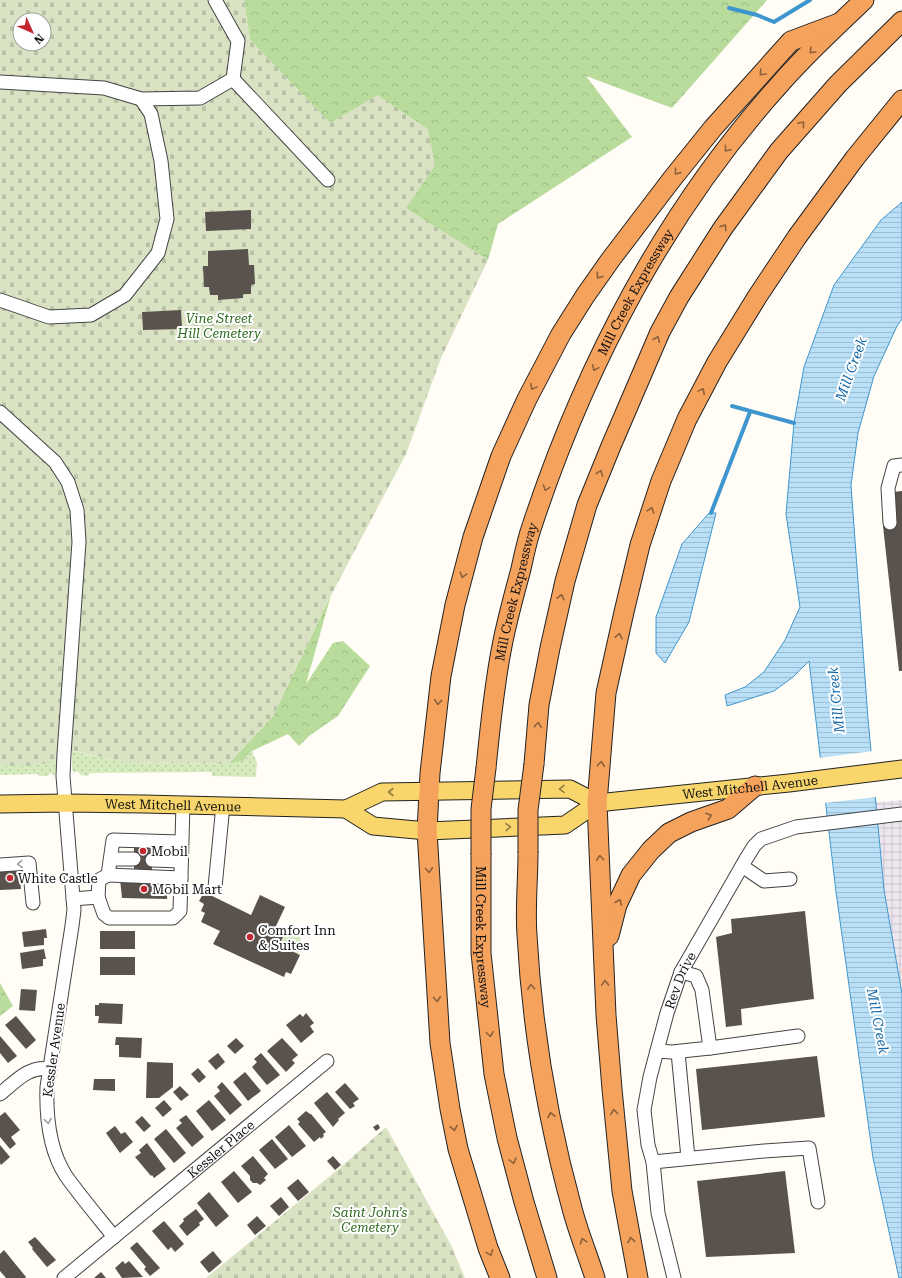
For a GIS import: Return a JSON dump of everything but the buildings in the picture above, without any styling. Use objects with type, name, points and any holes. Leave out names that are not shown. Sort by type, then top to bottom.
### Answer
[{"type":"highway","name":"Mill Creek Expressway","points":[[547,1278],[524,1202],[507,1138],[494,1074],[481,953],[481,809],[494,691],[502,646],[531,528],[572,418],[599,360],[650,261],[679,215],[741,130],[780,83],[839,23],[864,0]]},
{"type":"highway","points":[[595,1278],[573,1213],[542,1074],[533,1004],[527,934],[528,810],[540,705],[550,648],[570,566],[587,505],[660,332],[678,297],[723,228],[779,152],[838,84],[902,21]]},
{"type":"highway","points":[[500,1278],[488,1248],[467,1180],[458,1149],[450,1109],[440,1043],[427,831],[430,773],[441,676],[455,605],[473,537],[501,456],[527,398],[561,334],[611,259],[713,128],[791,41],[839,23]]},
{"type":"highway","points":[[638,1278],[622,1191],[617,1151],[606,1015],[598,803],[606,693],[624,612],[640,545],[658,488],[687,419],[718,362],[797,237],[855,158],[902,100]]},
{"type":"highway","points":[[604,953],[617,905],[631,875],[652,850],[669,833],[691,822],[728,809],[755,786]]},
{"type":"main road","name":"West Mitchell Avenue","points":[[346,809],[373,826],[427,831],[565,825],[598,803],[789,783],[902,769]]},
{"type":"main road","name":"West Mitchell Avenue","points":[[0,804],[183,804],[346,809],[382,792],[570,789],[598,803]]},
{"type":"street","points":[[215,0],[238,41],[233,79]]},
{"type":"street","points":[[0,82],[104,88],[141,99],[200,98],[233,79]]},
{"type":"street","points":[[233,79],[328,180]]},
{"type":"street","points":[[0,300],[49,317],[90,315],[125,295],[158,253],[167,219],[161,161],[151,114],[141,99]]},
{"type":"street","name":"Kessler Avenue","points":[[1,414],[55,462],[68,482],[77,510],[79,542],[64,754],[65,803],[74,910],[47,1087],[46,1111],[50,1135],[58,1159],[66,1175],[114,1237]]},
{"type":"street","points":[[890,523],[888,488],[894,466],[902,465]]},
{"type":"street","points":[[181,878],[108,875],[99,880],[98,897],[104,914],[110,918],[173,918],[180,911],[181,878],[181,842],[183,804]]},
{"type":"street","points":[[216,886],[223,805]]},
{"type":"street","name":"Rev Drive","points":[[674,1278],[658,1213],[653,1162],[648,1145],[644,1110],[657,1051],[680,972],[754,846],[762,839],[796,827],[901,814]]},
{"type":"street","points":[[108,875],[113,840],[181,842]]},
{"type":"street","points":[[111,859],[134,859]]},
{"type":"street","points":[[152,860],[181,861]]},
{"type":"street","points":[[0,865],[29,863],[33,902]]},
{"type":"street","points":[[742,866],[764,881],[790,879]]},
{"type":"street","points":[[73,899],[98,897]]},
{"type":"street","points":[[680,972],[696,976],[702,990],[710,1048]]},
{"type":"street","points":[[657,1051],[678,1052],[798,1036]]},
{"type":"street","points":[[678,1052],[688,1158]]},
{"type":"street","name":"Kessler Place","points":[[114,1237],[327,1061]]},
{"type":"street","points":[[0,1094],[24,1074],[34,1069],[50,1069]]},
{"type":"street","points":[[653,1162],[810,1148],[818,1202]]},
{"type":"street","points":[[64,1278],[114,1237]]},
{"type":"shaded area","points":[[902,800],[902,994],[884,890],[876,802]]},
{"type":"green space","name":"Vine Street Hill Cemetery","points":[[0,0],[244,0],[250,40],[330,123],[378,95],[428,129],[435,165],[406,208],[488,260],[441,358],[406,454],[328,601],[273,716],[228,764],[124,762],[74,751],[58,754],[52,762],[32,766],[0,766]]},
{"type":"green space","points":[[244,0],[767,0],[672,108],[586,76],[632,137],[498,224],[488,260],[405,208],[435,165],[378,96],[330,123],[250,40]]},
{"type":"green space","points":[[331,595],[306,684],[333,643],[343,641],[370,666],[338,716],[309,736],[299,746],[288,734],[252,751],[242,761],[228,764],[273,716]]},
{"type":"green space","points":[[72,751],[124,762],[228,764],[242,761],[252,751],[257,763],[256,777],[212,776],[211,772],[90,773],[88,776],[81,775],[77,771],[74,773],[72,769]]},
{"type":"green space","points":[[58,754],[57,767],[54,776],[51,773],[47,776],[39,776],[38,774],[0,775],[0,766],[32,766]]},
{"type":"green space","points":[[287,929],[300,935],[302,947],[298,954],[279,945]]},
{"type":"green space","points":[[0,983],[13,1006],[0,1016]]},
{"type":"green space","name":"Saint John’s Cemetery","points":[[386,1127],[451,1245],[465,1278],[206,1278],[341,1167]]},
{"type":"water","name":"Mill Creek","points":[[902,202],[902,319],[897,326],[874,376],[858,433],[851,485],[868,719],[884,890],[902,994],[902,1278],[899,1278],[873,1158],[836,892],[809,661],[793,677],[774,691],[727,706],[725,695],[745,687],[764,672],[785,640],[800,607],[786,514],[794,423],[804,367],[834,285],[881,220]]},
{"type":"water","points":[[709,513],[716,513],[689,622],[665,663],[656,653],[656,617],[682,544]]},
{"type":"pier","points":[[873,751],[877,797],[824,803],[818,758]]},
{"type":"waterway","points":[[729,8],[757,15],[774,22],[810,0]]},
{"type":"waterway","points":[[732,406],[794,423]]},
{"type":"waterway","points":[[711,513],[750,412]]},
{"type":"place","name":"Mobil","points":[[143,851]]},
{"type":"place","name":"White Castle","points":[[10,878]]},
{"type":"place","name":"Mobil Mart","points":[[144,889]]},
{"type":"place","name":"Comfort Inn & Suites","points":[[250,937]]}]
